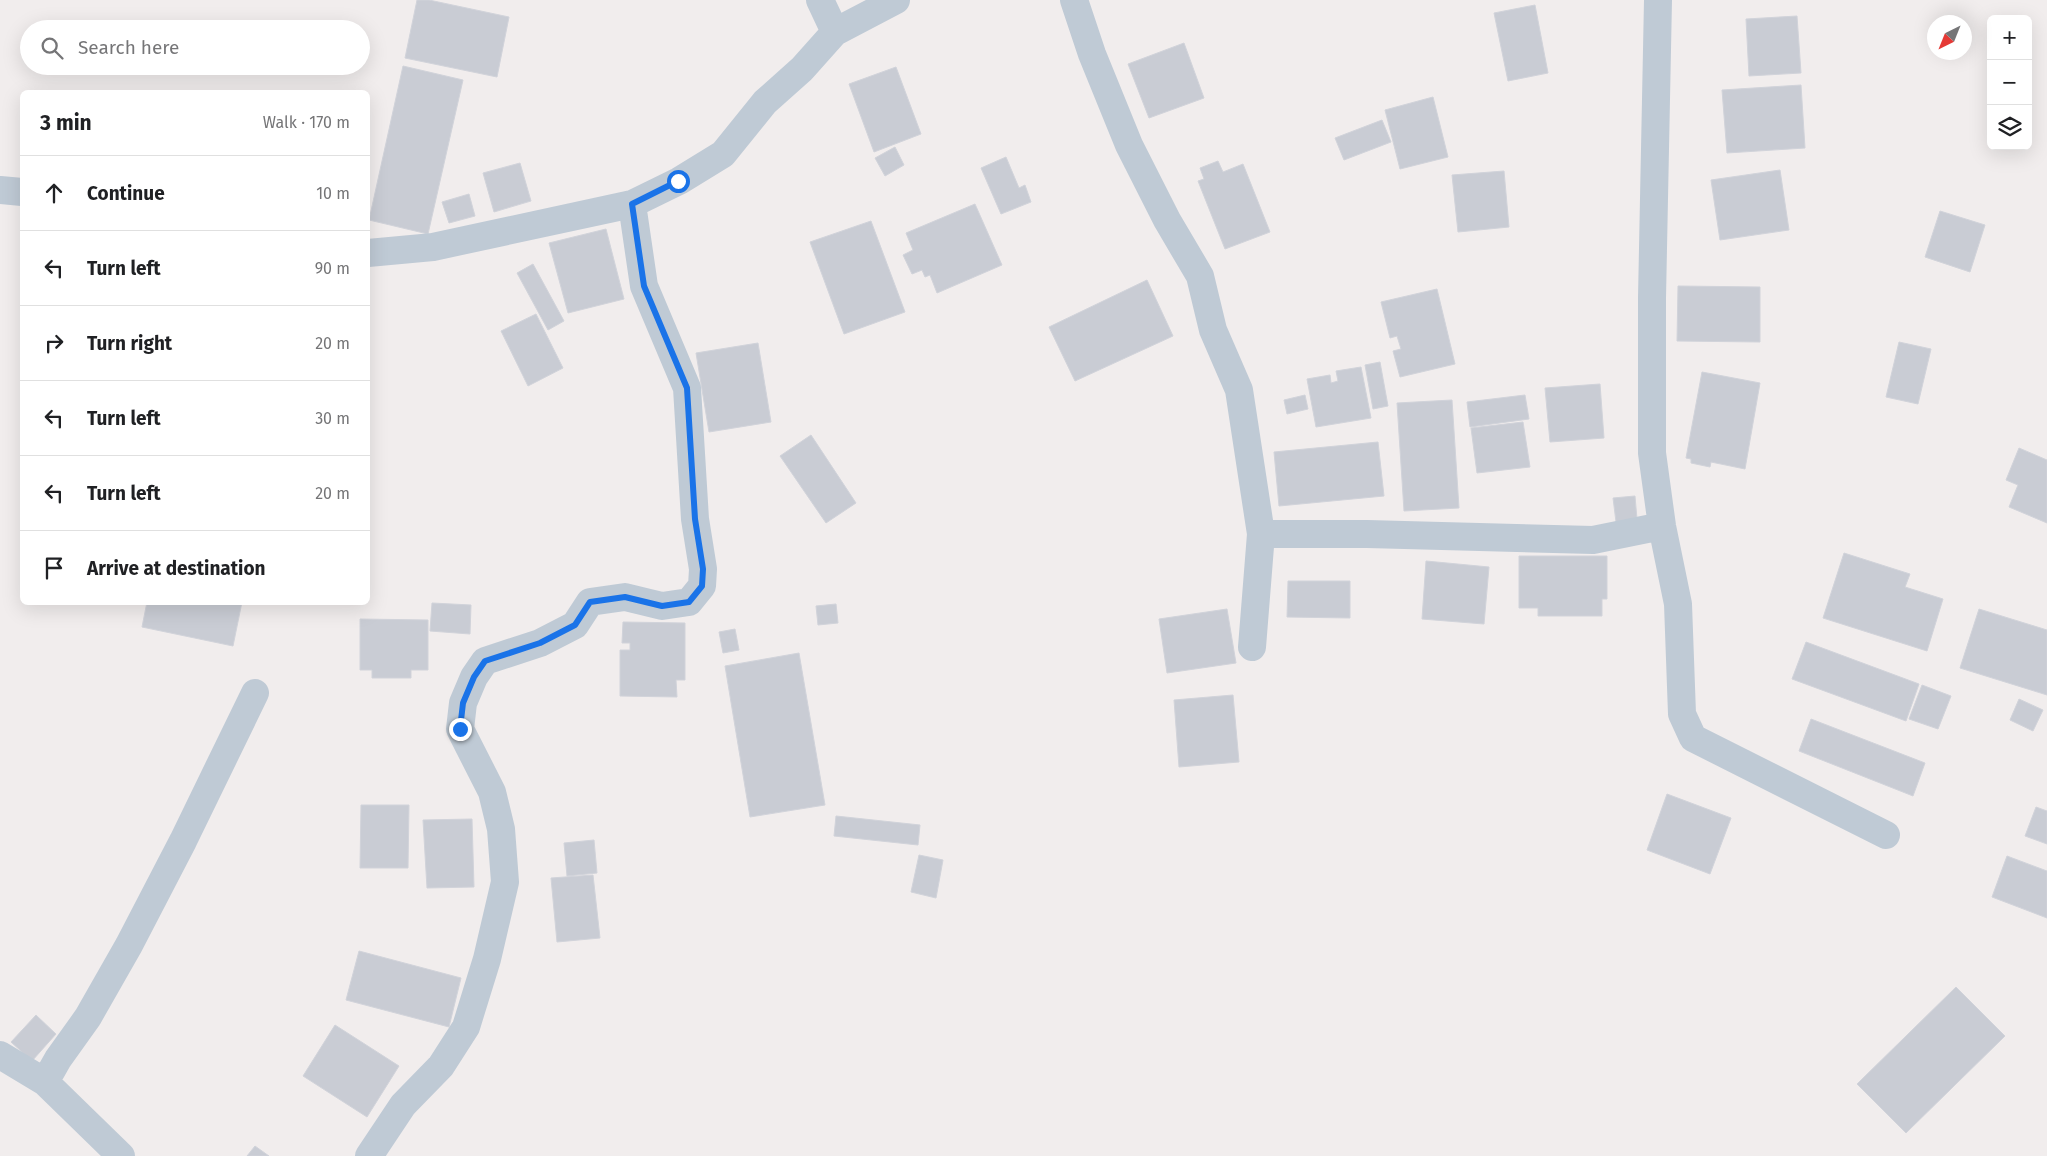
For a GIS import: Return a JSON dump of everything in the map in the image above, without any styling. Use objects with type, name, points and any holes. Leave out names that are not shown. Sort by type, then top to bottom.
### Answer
[{"type":"street","points":[[820,0],[835,32]]},
{"type":"street","points":[[370,253],[432,247],[632,204],[678,181],[723,154],[765,102],[802,69],[835,32],[896,0]]},
{"type":"street","points":[[1074,0],[1092,54],[1129,145],[1167,220],[1200,276],[1213,330],[1239,390],[1260,534],[1252,647]]},
{"type":"street","points":[[1658,0],[1652,298],[1652,453],[1662,526],[1678,604],[1682,714],[1693,738],[1886,835]]},
{"type":"street","points":[[0,190],[20,192]]},
{"type":"street","points":[[369,1156],[403,1105],[441,1066],[466,1027],[487,959],[505,882],[501,829],[492,792],[460,729],[463,703],[474,677],[485,661],[540,643],[575,625],[590,602],[625,597],[662,606],[689,602],[702,586],[703,569],[695,519],[687,388],[644,286],[632,204]]},
{"type":"street","points":[[1260,534],[1367,534],[1593,540],[1662,526]]},
{"type":"street","points":[[45,1082],[58,1059],[88,1017],[129,945],[183,841],[255,693]]},
{"type":"street","points":[[0,1055],[45,1082],[121,1156]]},
{"type":"building","points":[[417,0],[429,0],[509,17],[497,77],[405,58]]},
{"type":"building","points":[[1535,5],[1548,73],[1508,81],[1494,13]]},
{"type":"building","points":[[1797,16],[1801,73],[1749,76],[1746,19]]},
{"type":"building","points":[[1184,43],[1204,98],[1149,118],[1128,64]]},
{"type":"building","points":[[403,66],[463,80],[428,234],[370,220]]},
{"type":"building","points":[[896,67],[921,134],[874,152],[849,84]]},
{"type":"building","points":[[1801,85],[1805,148],[1727,153],[1722,90]]},
{"type":"building","points":[[1433,97],[1448,157],[1400,169],[1385,110]]},
{"type":"building","points":[[1382,120],[1391,142],[1344,160],[1335,138]]},
{"type":"building","points":[[895,147],[904,165],[885,176],[875,158]]},
{"type":"building","points":[[1006,157],[1019,188],[1025,185],[1031,202],[1001,214],[981,168]]},
{"type":"building","points":[[1218,161],[1223,172],[1243,164],[1270,232],[1225,249],[1198,181],[1204,179],[1200,168]]},
{"type":"building","points":[[520,163],[531,201],[494,212],[483,173]]},
{"type":"building","points":[[1780,170],[1789,230],[1720,240],[1711,180]]},
{"type":"building","points":[[1504,171],[1509,227],[1458,232],[1452,175]]},
{"type":"building","points":[[469,194],[475,216],[449,223],[442,202]]},
{"type":"building","points":[[975,204],[1002,265],[937,293],[930,275],[925,277],[922,270],[912,274],[903,255],[913,250],[906,233]]},
{"type":"building","points":[[1940,211],[1985,225],[1970,272],[1925,257]]},
{"type":"building","points":[[871,221],[905,312],[844,334],[810,242]]},
{"type":"building","points":[[606,229],[624,299],[568,313],[549,243]]},
{"type":"building","points":[[533,264],[564,321],[548,330],[517,273]]},
{"type":"building","points":[[1147,280],[1173,336],[1075,381],[1049,327]]},
{"type":"building","points":[[1678,286],[1760,287],[1760,342],[1677,341]]},
{"type":"building","points":[[1437,289],[1455,364],[1400,377],[1393,351],[1401,349],[1397,336],[1390,338],[1381,302]]},
{"type":"building","points":[[536,314],[563,368],[528,386],[501,331]]},
{"type":"building","points":[[1899,342],[1931,349],[1918,404],[1886,397]]},
{"type":"building","points":[[758,343],[771,422],[709,432],[696,353]]},
{"type":"building","points":[[1380,362],[1388,406],[1373,409],[1365,365]]},
{"type":"building","points":[[1361,367],[1371,418],[1316,427],[1307,379],[1330,375],[1331,383],[1338,381],[1336,371]]},
{"type":"building","points":[[1702,372],[1760,383],[1745,469],[1711,462],[1710,467],[1691,463],[1691,459],[1686,458]]},
{"type":"building","points":[[1600,384],[1604,438],[1550,442],[1545,388]]},
{"type":"building","points":[[1305,395],[1308,409],[1287,414],[1284,400]]},
{"type":"building","points":[[1525,395],[1529,419],[1470,427],[1467,402]]},
{"type":"building","points":[[1452,400],[1459,508],[1404,511],[1397,403]]},
{"type":"building","points":[[1523,422],[1530,467],[1477,473],[1471,428]]},
{"type":"building","points":[[811,435],[856,503],[826,523],[780,456]]},
{"type":"building","points":[[1378,442],[1384,496],[1279,506],[1274,452]]},
{"type":"building","points":[[2019,448],[2047,460],[2047,523],[2009,507],[2018,485],[2006,480]]},
{"type":"building","points":[[1635,496],[1637,519],[1616,522],[1613,498]]},
{"type":"building","points":[[1844,553],[1910,574],[1905,587],[1943,599],[1927,651],[1823,618]]},
{"type":"building","points":[[1519,556],[1607,556],[1607,599],[1602,599],[1602,616],[1538,616],[1538,608],[1519,608]]},
{"type":"building","points":[[1426,561],[1489,567],[1484,624],[1422,619]]},
{"type":"building","points":[[1288,581],[1350,581],[1350,618],[1287,617]]},
{"type":"building","points":[[432,603],[471,605],[470,634],[430,631]]},
{"type":"building","points":[[836,604],[838,623],[818,625],[816,606]]},
{"type":"building","points":[[146,605],[241,605],[233,646],[142,627]]},
{"type":"building","points":[[1227,609],[1236,663],[1167,673],[1159,619]]},
{"type":"building","points":[[1979,609],[2047,630],[2047,695],[1960,668]]},
{"type":"building","points":[[360,619],[428,620],[428,670],[411,670],[411,678],[372,678],[372,670],[360,670]]},
{"type":"building","points":[[623,622],[685,623],[685,680],[676,680],[677,697],[620,696],[620,650],[630,650],[630,643],[622,643]]},
{"type":"building","points":[[735,629],[739,650],[723,653],[719,632]]},
{"type":"building","points":[[1806,642],[1919,684],[1906,721],[1792,679]]},
{"type":"building","points":[[799,653],[825,805],[750,817],[725,666]]},
{"type":"building","points":[[1922,685],[1951,696],[1938,729],[1909,719]]},
{"type":"building","points":[[1233,695],[1239,762],[1179,767],[1174,700]]},
{"type":"building","points":[[2019,699],[2043,710],[2033,731],[2010,720]]},
{"type":"building","points":[[1811,719],[1925,763],[1913,796],[1799,751]]},
{"type":"building","points":[[1667,794],[1731,818],[1710,874],[1647,850]]},
{"type":"building","points":[[361,805],[409,805],[408,868],[360,868]]},
{"type":"building","points":[[2036,807],[2047,811],[2047,844],[2025,836]]},
{"type":"building","points":[[836,816],[920,825],[918,845],[834,836]]},
{"type":"building","points":[[472,819],[474,887],[427,888],[423,820]]},
{"type":"building","points":[[594,840],[597,873],[567,876],[564,843]]},
{"type":"building","points":[[919,855],[943,860],[936,898],[911,892]]},
{"type":"building","points":[[2007,856],[2047,871],[2047,918],[1992,897]]},
{"type":"building","points":[[593,875],[600,938],[557,942],[551,878]]},
{"type":"building","points":[[359,951],[461,978],[449,1027],[346,1000]]},
{"type":"building","points":[[1956,987],[2005,1036],[1906,1133],[1857,1084]]},
{"type":"building","points":[[36,1015],[56,1034],[32,1061],[11,1042]]},
{"type":"building","points":[[335,1025],[399,1066],[367,1117],[303,1076]]},
{"type":"building","points":[[255,1146],[269,1156],[247,1156]]},
{"type":"route","points":[[460,729],[463,703],[474,677],[485,661],[540,643],[575,625],[590,602],[625,597],[662,606],[689,602],[702,586],[703,569],[695,519],[687,388],[644,286],[632,204],[678,181]]}]
